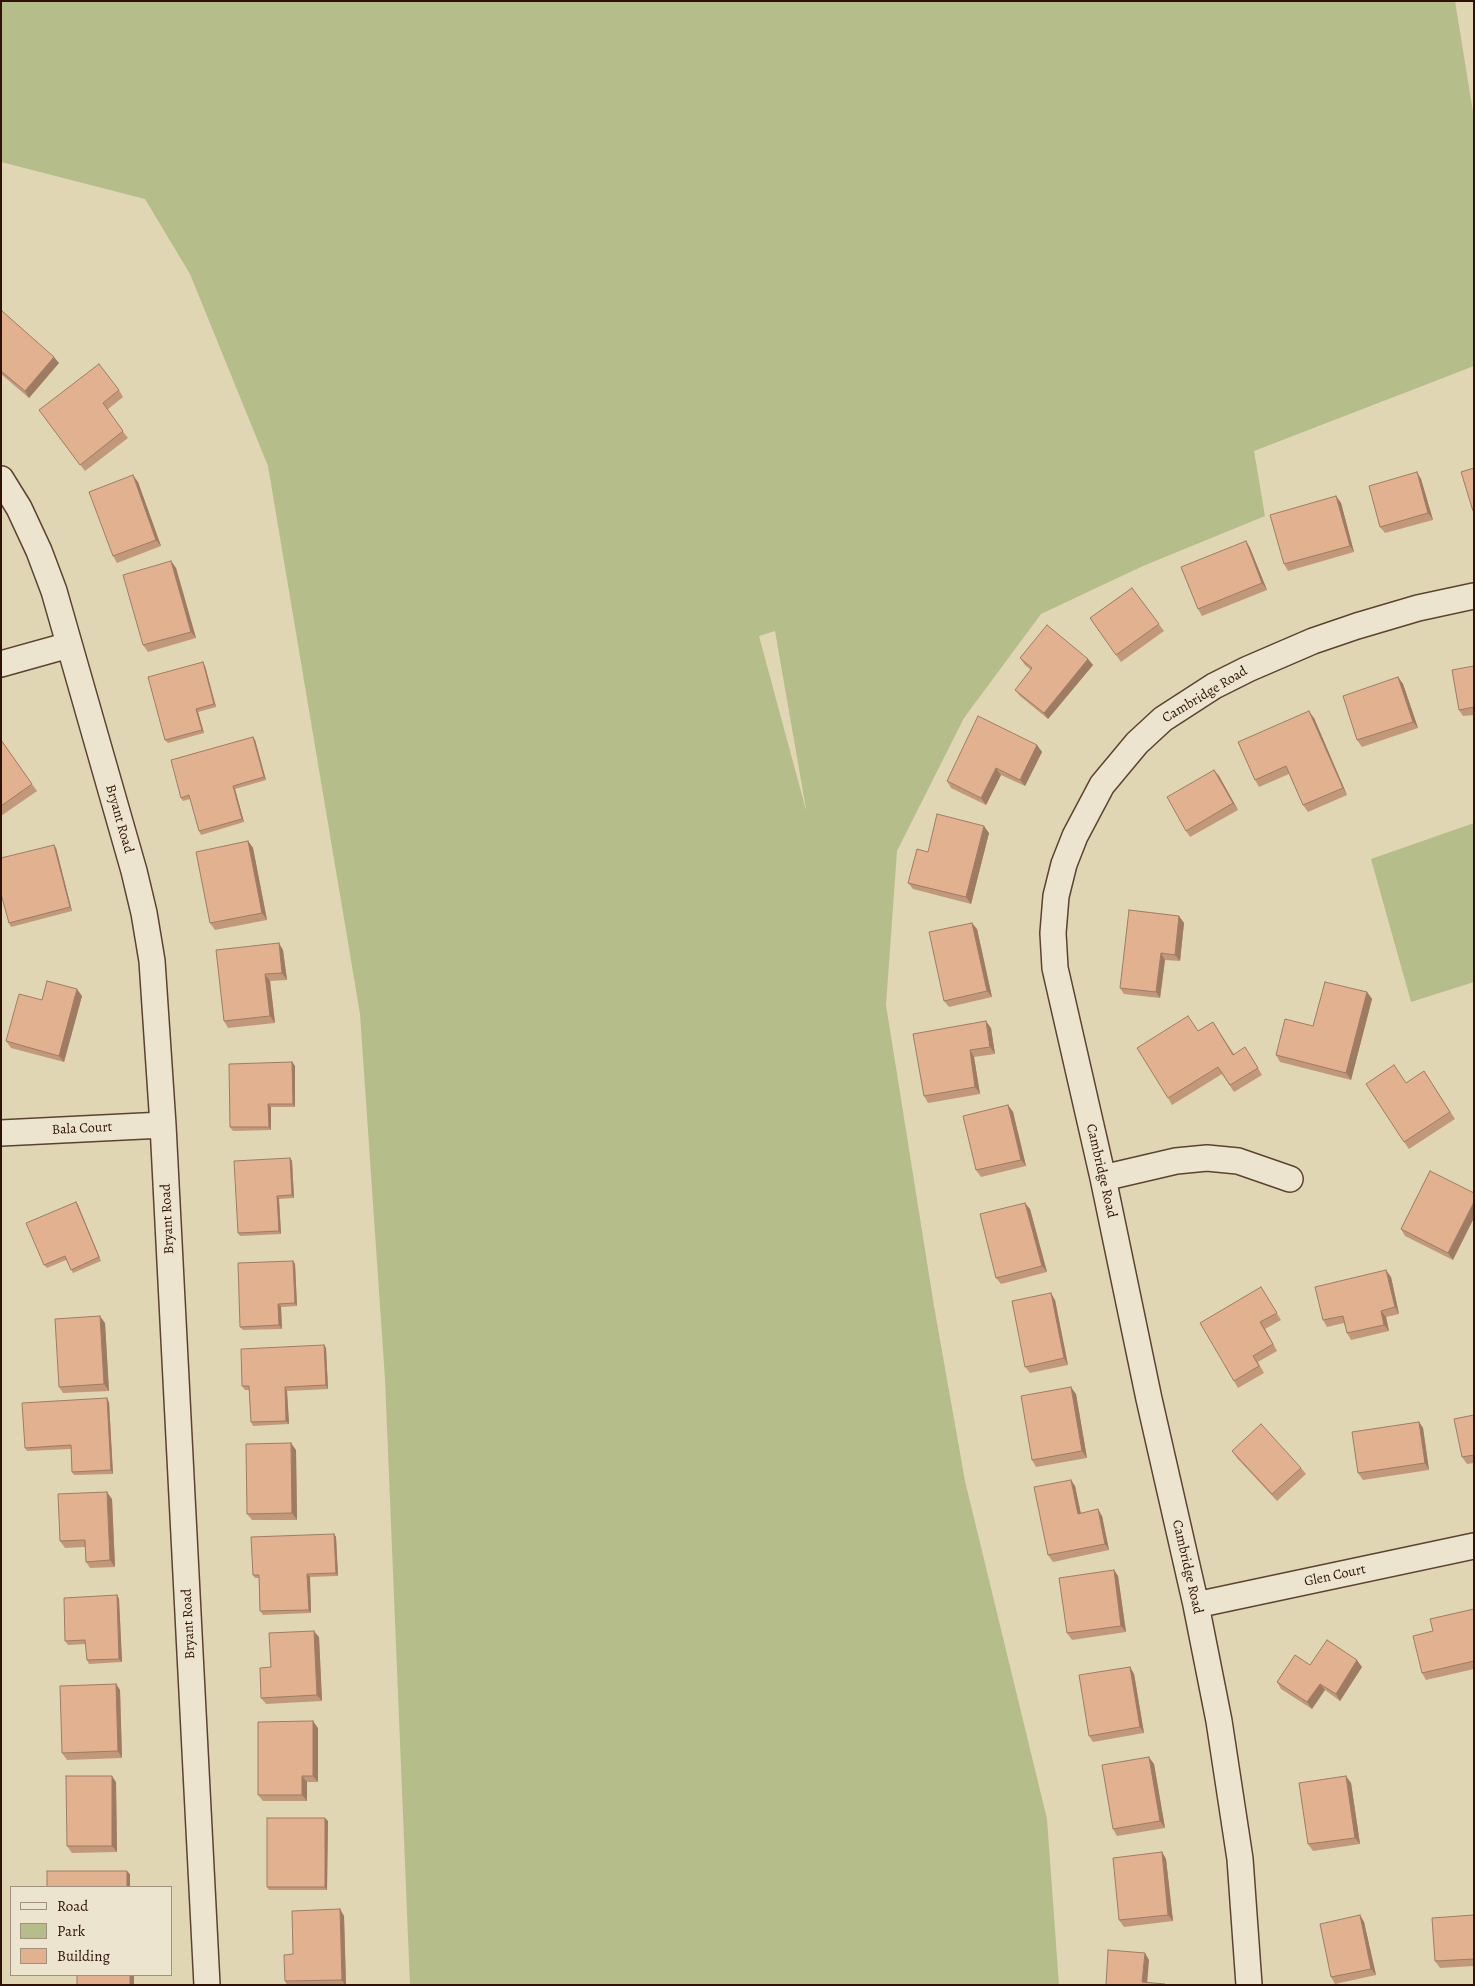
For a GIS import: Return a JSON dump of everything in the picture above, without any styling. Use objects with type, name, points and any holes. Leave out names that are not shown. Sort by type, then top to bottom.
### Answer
[{"type":"street","name":"Bryant Road","points":[[1,479],[19,508],[39,551],[54,590],[122,825],[144,913],[152,961],[157,1012],[207,1985]]},
{"type":"street","name":"Cambridge Road","points":[[1249,1985],[1240,1859],[1219,1721],[1196,1605],[1055,968],[1053,933],[1056,896],[1064,864],[1087,810],[1102,785],[1136,743],[1163,719],[1214,686],[1248,669],[1356,626],[1418,608],[1474,596]]},
{"type":"street","points":[[1,664],[69,645]]},
{"type":"street","name":"Bala Court","points":[[1,1133],[163,1124]]},
{"type":"street","points":[[1103,1178],[1176,1161],[1207,1158],[1238,1161],[1290,1179]]},
{"type":"street","name":"Glen Court","points":[[1196,1605],[1474,1546]]},
{"type":"green space","points":[[1,1],[1455,1],[1474,118],[1474,366],[1254,451],[1265,516],[1143,566],[1041,614],[964,718],[897,851],[886,1005],[934,1306],[965,1481],[1047,1819],[1059,1985],[410,1985],[385,1379],[360,1014],[268,466],[190,274],[145,199],[1,162]],"holes":[[[775,631],[806,810],[759,636]]]},
{"type":"green space","points":[[1474,823],[1474,982],[1411,1002],[1371,859]]},
{"type":"building","points":[[2,311],[54,357],[25,391],[1,371]]},
{"type":"building","points":[[99,364],[119,390],[103,403],[123,431],[80,465],[39,410]]},
{"type":"building","points":[[1474,468],[1474,511],[1473,511],[1461,472]]},
{"type":"building","points":[[1417,472],[1428,513],[1380,527],[1369,486]]},
{"type":"building","points":[[133,475],[156,540],[113,556],[89,492]]},
{"type":"building","points":[[1336,496],[1350,546],[1284,564],[1270,515]]},
{"type":"building","points":[[1246,541],[1262,583],[1198,609],[1181,567]]},
{"type":"building","points":[[171,561],[191,632],[143,645],[123,575]]},
{"type":"building","points":[[1132,588],[1159,624],[1116,655],[1090,618]]},
{"type":"building","points":[[1047,625],[1088,659],[1044,713],[1015,690],[1032,668],[1020,658]]},
{"type":"building","points":[[203,662],[214,704],[196,709],[202,730],[165,740],[148,677]]},
{"type":"building","points":[[1474,666],[1474,707],[1459,710],[1452,670]]},
{"type":"building","points":[[1398,677],[1413,722],[1357,740],[1343,696]]},
{"type":"building","points":[[1309,711],[1343,788],[1303,805],[1286,766],[1255,780],[1238,742]]},
{"type":"building","points":[[978,716],[1037,745],[1020,780],[996,768],[981,798],[947,781]]},
{"type":"building","points":[[253,737],[264,777],[233,786],[242,819],[199,831],[189,795],[181,798],[171,760]]},
{"type":"building","points":[[1,740],[32,784],[1,806]]},
{"type":"building","points":[[1214,770],[1233,803],[1186,831],[1167,797]]},
{"type":"building","points":[[937,814],[984,826],[966,897],[908,883],[917,849],[928,852]]},
{"type":"building","points":[[248,841],[262,913],[210,923],[196,852]]},
{"type":"building","points":[[54,845],[70,907],[9,923],[1,894],[1,858]]},
{"type":"building","points":[[1129,910],[1179,916],[1175,955],[1161,953],[1156,992],[1120,988]]},
{"type":"building","points":[[972,923],[987,991],[944,1001],[929,932]]},
{"type":"building","points":[[279,943],[282,973],[265,974],[270,1016],[224,1021],[216,950]]},
{"type":"building","points":[[47,981],[77,989],[59,1056],[6,1041],[19,994],[42,1000]]},
{"type":"building","points":[[1325,982],[1367,992],[1346,1073],[1276,1055],[1285,1019],[1313,1026]]},
{"type":"building","points":[[1188,1016],[1198,1031],[1213,1022],[1233,1055],[1245,1047],[1258,1068],[1230,1085],[1218,1067],[1168,1098],[1137,1048]]},
{"type":"building","points":[[986,1021],[990,1047],[970,1050],[975,1087],[924,1096],[913,1034]]},
{"type":"building","points":[[292,1062],[293,1104],[268,1104],[269,1127],[230,1127],[229,1064]]},
{"type":"building","points":[[1394,1065],[1406,1083],[1424,1071],[1450,1112],[1404,1142],[1366,1084]]},
{"type":"building","points":[[1008,1105],[1021,1160],[976,1170],[963,1116]]},
{"type":"building","points":[[290,1158],[292,1195],[277,1196],[279,1231],[238,1233],[234,1161]]},
{"type":"building","points":[[1430,1171],[1474,1193],[1474,1202],[1448,1253],[1401,1229]]},
{"type":"building","points":[[76,1202],[99,1257],[71,1270],[65,1256],[44,1265],[26,1223]]},
{"type":"building","points":[[1025,1203],[1042,1266],[996,1278],[980,1214]]},
{"type":"building","points":[[293,1261],[295,1303],[278,1304],[279,1325],[240,1327],[238,1263]]},
{"type":"building","points":[[1386,1270],[1395,1307],[1381,1311],[1384,1325],[1347,1333],[1343,1316],[1323,1320],[1315,1287]]},
{"type":"building","points":[[1261,1287],[1277,1313],[1260,1322],[1273,1344],[1253,1356],[1259,1366],[1234,1381],[1200,1323]]},
{"type":"building","points":[[1051,1293],[1064,1358],[1025,1367],[1012,1301]]},
{"type":"building","points":[[100,1316],[104,1384],[59,1387],[55,1319]]},
{"type":"building","points":[[324,1345],[326,1385],[285,1387],[286,1421],[251,1422],[249,1386],[242,1386],[241,1349]]},
{"type":"building","points":[[1071,1387],[1082,1451],[1032,1460],[1021,1396]]},
{"type":"building","points":[[107,1398],[111,1470],[72,1472],[71,1445],[25,1448],[22,1403]]},
{"type":"building","points":[[1474,1415],[1474,1455],[1462,1457],[1454,1419]]},
{"type":"building","points":[[1419,1422],[1425,1463],[1358,1473],[1352,1432]]},
{"type":"building","points":[[1261,1424],[1301,1468],[1272,1494],[1232,1451]]},
{"type":"building","points":[[291,1443],[292,1513],[247,1514],[246,1444]]},
{"type":"building","points":[[1071,1480],[1078,1514],[1098,1509],[1105,1544],[1048,1555],[1034,1487]]},
{"type":"building","points":[[107,1492],[110,1560],[86,1562],[85,1540],[60,1541],[58,1494]]},
{"type":"building","points":[[334,1534],[336,1573],[307,1574],[309,1610],[260,1611],[259,1575],[253,1575],[251,1537]]},
{"type":"building","points":[[1114,1570],[1121,1626],[1067,1633],[1059,1578]]},
{"type":"building","points":[[117,1595],[119,1659],[87,1660],[85,1640],[65,1641],[64,1598]]},
{"type":"building","points":[[1474,1609],[1474,1661],[1422,1673],[1413,1636],[1433,1631],[1430,1619]]},
{"type":"building","points":[[314,1631],[317,1695],[261,1698],[260,1668],[271,1667],[269,1633]]},
{"type":"building","points":[[1327,1640],[1357,1660],[1336,1694],[1320,1684],[1307,1702],[1277,1682],[1295,1655],[1310,1665]]},
{"type":"building","points":[[1130,1667],[1140,1727],[1089,1736],[1079,1675]]},
{"type":"building","points":[[116,1684],[118,1751],[62,1753],[60,1686]]},
{"type":"building","points":[[313,1721],[313,1776],[302,1776],[302,1795],[258,1795],[258,1722]]},
{"type":"building","points":[[1149,1757],[1160,1821],[1113,1829],[1102,1765]]},
{"type":"building","points":[[66,1776],[112,1776],[112,1846],[67,1846]]},
{"type":"building","points":[[1346,1776],[1355,1838],[1308,1844],[1299,1783]]},
{"type":"building","points":[[267,1818],[325,1818],[325,1887],[267,1887]]},
{"type":"building","points":[[1162,1852],[1168,1915],[1119,1920],[1113,1858]]},
{"type":"building","points":[[47,1871],[127,1871],[127,1886],[47,1886]]},
{"type":"building","points":[[340,1909],[342,1980],[285,1981],[284,1955],[293,1954],[292,1911]]},
{"type":"building","points":[[1360,1915],[1371,1969],[1331,1977],[1320,1924]]},
{"type":"building","points":[[1474,1915],[1474,1959],[1435,1961],[1432,1918]]},
{"type":"building","points":[[1108,1950],[1145,1953],[1142,1982],[1165,1985],[1106,1985]]},
{"type":"building","points":[[77,1976],[130,1976],[130,1985],[77,1985]]}]
